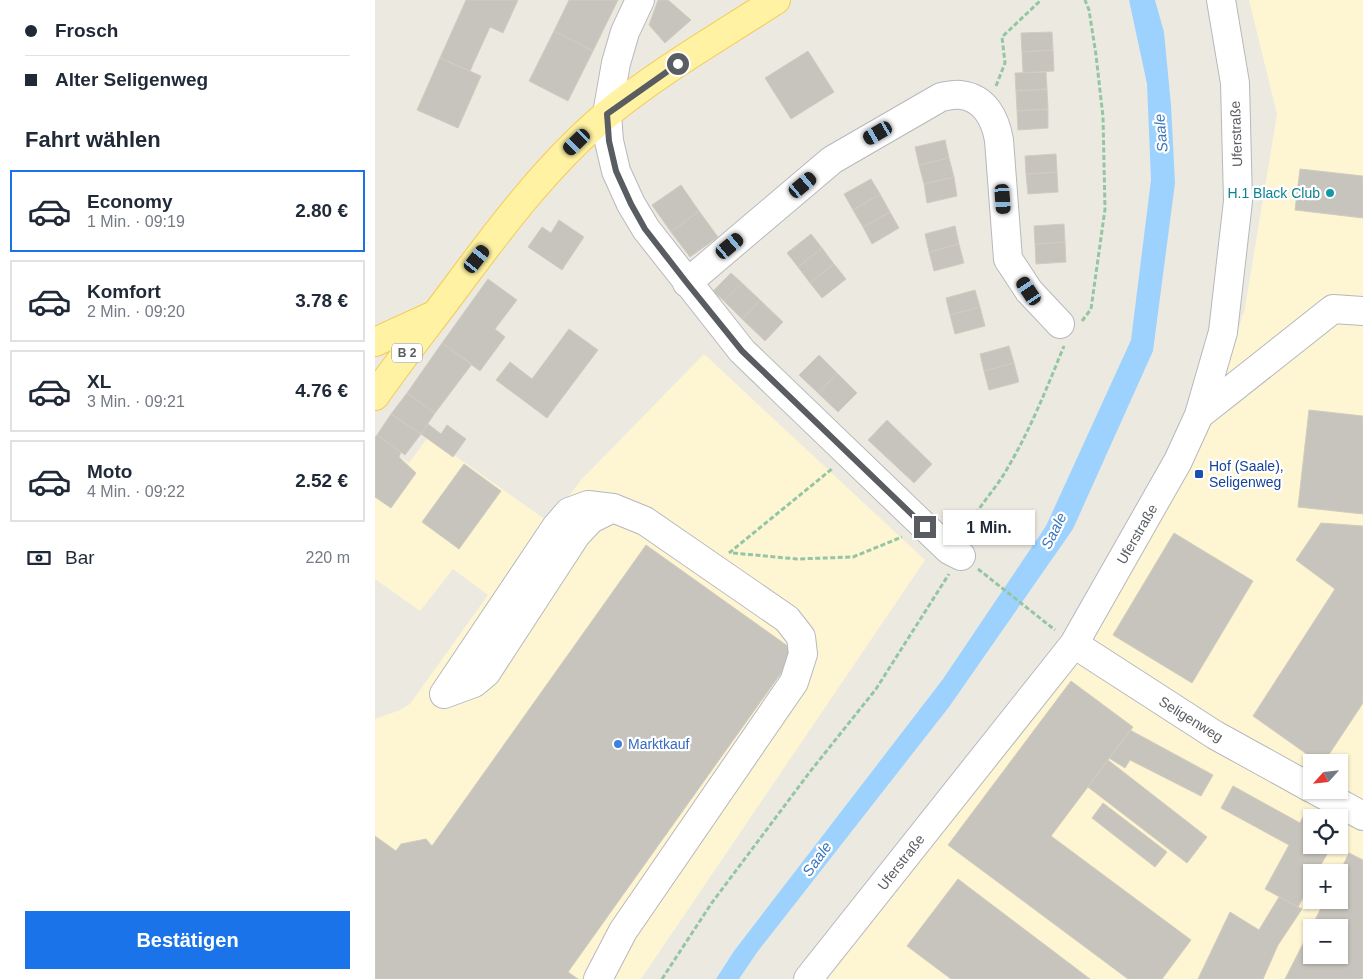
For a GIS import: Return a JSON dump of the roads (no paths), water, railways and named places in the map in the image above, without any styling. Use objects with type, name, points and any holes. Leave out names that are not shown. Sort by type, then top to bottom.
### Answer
[{"type":"main road","name":"B 2","points":[[376,392],[512,215],[574,145],[607,114],[663,74],[776,0]]},
{"type":"main road","points":[[375,342],[436,315]]},
{"type":"street","points":[[640,0],[625,32],[616,63],[607,114],[609,141],[616,171],[645,229],[742,351],[949,550],[966,560]]},
{"type":"street","name":"Uferstraße","points":[[807,979],[1066,638],[1178,461],[1199,415],[1223,332],[1238,201],[1235,83],[1221,0]]},
{"type":"street","points":[[687,283],[831,160],[941,97],[960,94],[976,99],[996,122],[1008,259],[1029,291],[1069,330]]},
{"type":"street","points":[[1199,415],[1333,309],[1363,311]]},
{"type":"street","points":[[444,694],[474,684],[486,673],[576,535],[591,519],[613,508],[645,521],[787,619],[801,637],[803,654],[794,682],[623,931],[598,979]]},
{"type":"street","name":"Seligenweg","points":[[1066,638],[1215,735],[1303,784]]},
{"type":"street","points":[[1332,799],[1363,816]]},
{"type":"water","name":"Saale","points":[[1129,0],[1155,0],[1164,32],[1171,105],[1175,183],[1153,351],[1073,529],[949,707],[758,951],[739,979],[716,979],[734,951],[943,679],[1046,526],[1131,340],[1151,180],[1147,84]]},
{"type":"place","name":"H.1 Black Club","points":[[1330,193]]},
{"type":"place","name":"Hof (Saale), Seligenweg","points":[[1199,474]]},
{"type":"place","name":"Marktkauf","points":[[618,744]]}]
